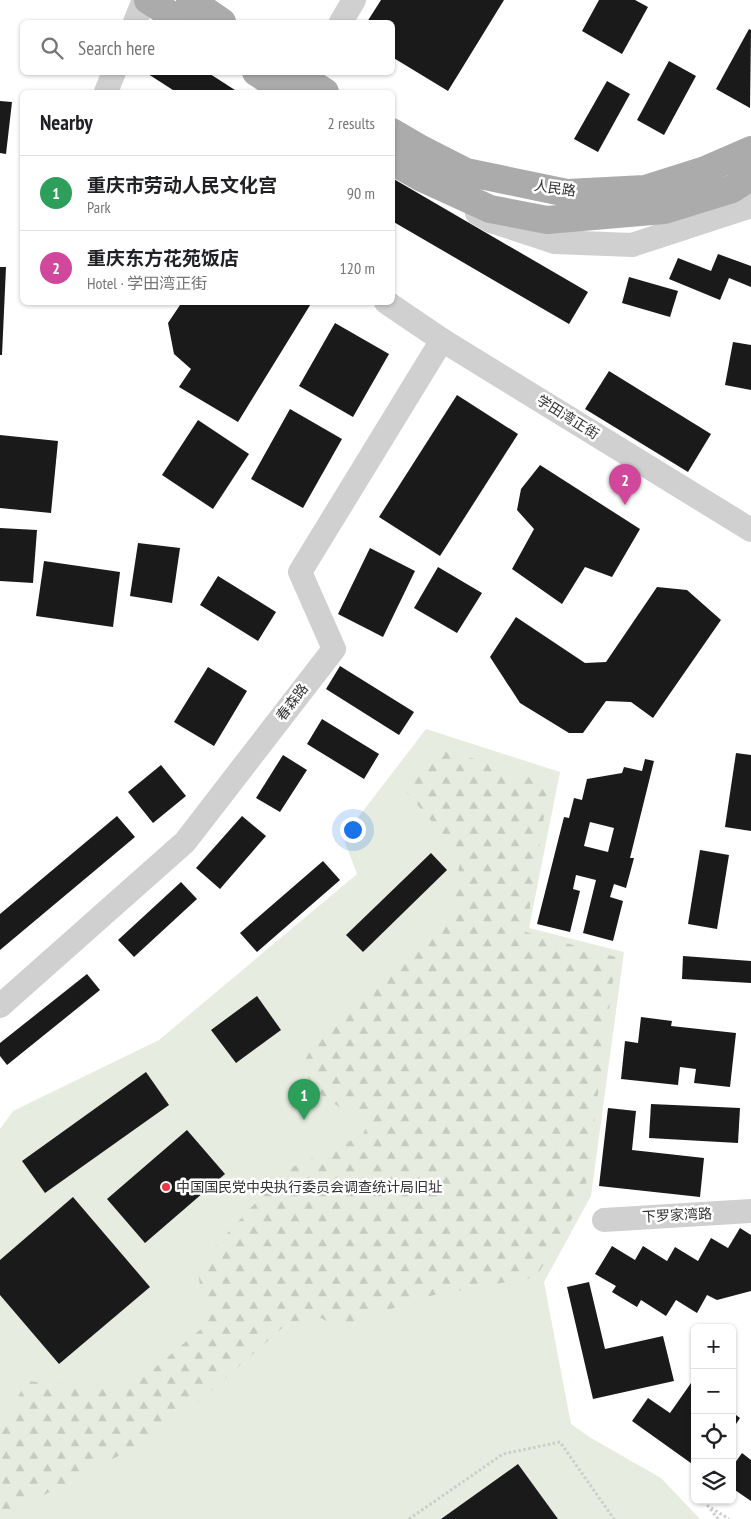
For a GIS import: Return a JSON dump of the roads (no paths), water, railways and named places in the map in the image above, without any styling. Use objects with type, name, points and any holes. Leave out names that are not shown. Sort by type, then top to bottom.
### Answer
[{"type":"main road","points":[[148,0],[179,20]]},
{"type":"main road","points":[[190,0],[219,20]]},
{"type":"main road","points":[[271,75],[305,82]]},
{"type":"main road","name":"人民路","points":[[395,134],[466,172],[567,193],[645,189],[705,170],[751,150]]},
{"type":"main road","name":"人民路","points":[[395,163],[422,178],[490,209],[547,220],[664,210],[732,189],[751,177]]},
{"type":"street","points":[[136,20],[144,0]]},
{"type":"street","points":[[342,20],[354,0]]},
{"type":"street","points":[[107,90],[113,75]]},
{"type":"street","points":[[395,163],[491,221],[555,242],[632,245],[751,206]]},
{"type":"street","name":"学田湾正街","points":[[390,305],[442,340],[751,530]]},
{"type":"street","name":"春森路","points":[[0,1006],[185,842],[334,649],[300,572],[442,340]]},
{"type":"street","name":"下罗家湾路","points":[[604,1220],[751,1211]]},
{"type":"place","name":"重庆东方花苑饭店","points":[[625,505]]},
{"type":"place","name":"重庆市劳动人民文化宫","points":[[304,1120]]},
{"type":"place","name":"中国国民党中央执行委员会调查统计局旧址","points":[[166,1187]]}]
